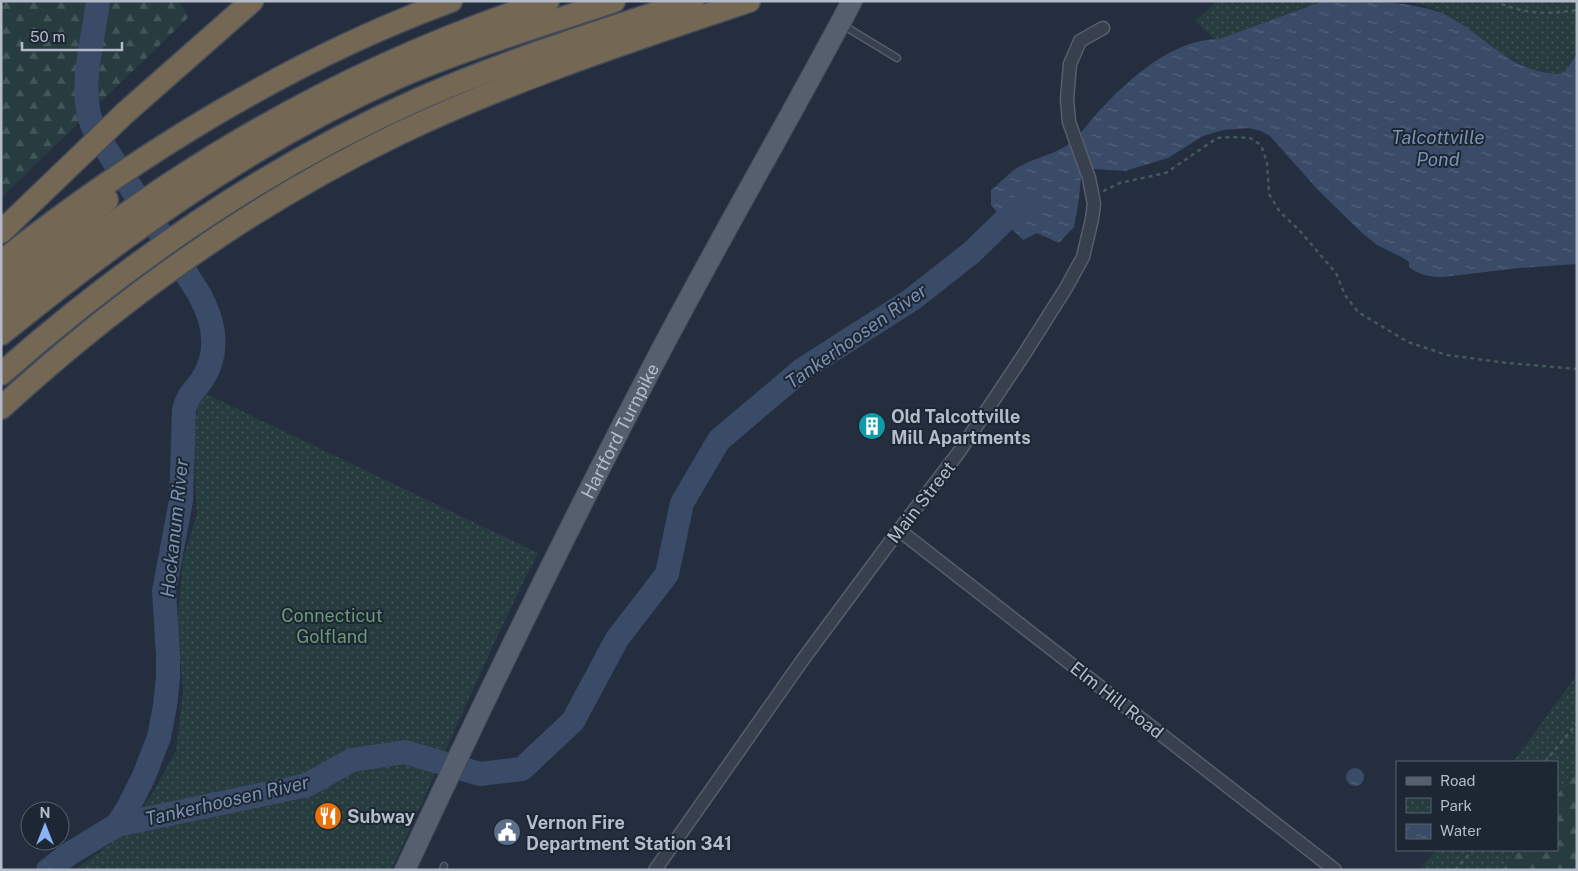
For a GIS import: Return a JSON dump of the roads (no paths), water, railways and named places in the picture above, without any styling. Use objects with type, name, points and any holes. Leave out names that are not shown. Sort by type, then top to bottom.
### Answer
[{"type":"highway","points":[[1,232],[125,113],[252,1]]},
{"type":"highway","points":[[1,334],[107,216],[129,169],[219,113],[292,73],[385,28],[451,1]]},
{"type":"highway","points":[[177,190],[267,125],[368,72],[462,32],[548,1]]},
{"type":"highway","points":[[1,262],[107,216],[177,190],[401,76],[482,44],[614,1]]},
{"type":"highway","points":[[1,374],[69,316],[139,262],[198,221],[291,164],[366,124],[473,76],[693,1]]},
{"type":"highway","points":[[1,408],[61,356],[153,283],[274,202],[333,168],[428,120],[572,61],[749,1]]},
{"type":"highway","points":[[1,287],[107,216]]},
{"type":"highway","points":[[1,310],[107,216]]},
{"type":"main road","name":"Hartford Turnpike","points":[[405,870],[562,542],[660,352],[852,1]]},
{"type":"street","name":"Main Street","points":[[655,870],[798,666],[959,452],[1066,288],[1083,257],[1094,204],[1090,178],[1073,137],[1069,122],[1066,99],[1070,64],[1080,41],[1103,28]]},
{"type":"street","name":"Elm Hill Road","points":[[899,530],[1335,870]]},
{"type":"lane","points":[[840,24],[896,58]]},
{"type":"water","name":"Talcottville Pond","points":[[1324,1],[1399,3],[1442,13],[1461,23],[1513,61],[1531,69],[1544,72],[1564,73],[1577,54],[1577,264],[1519,268],[1443,277],[1421,274],[1409,267],[1409,262],[1405,259],[1377,245],[1361,232],[1318,190],[1270,136],[1249,128],[1223,130],[1203,136],[1168,158],[1125,171],[1094,169],[1081,176],[1074,227],[1059,243],[1037,233],[1023,240],[991,205],[991,190],[1008,175],[1026,163],[1066,146],[1125,85],[1154,62],[1185,46],[1219,39]]},
{"type":"water","points":[[1351,768],[1359,768],[1364,773],[1362,784],[1351,786],[1346,781],[1346,773]]},
{"type":"waterway","name":"Hockanum River","points":[[48,870],[69,854],[117,825],[127,810],[144,776],[159,737],[168,678],[164,591],[181,501],[184,410],[189,397],[208,369],[213,347],[211,325],[204,303],[97,135],[91,120],[87,104],[86,87],[98,1]]},
{"type":"waterway","name":"Tankerhoosen River","points":[[117,825],[307,785],[352,760],[405,752],[480,774],[522,769],[573,721],[617,639],[667,574],[682,503],[719,440],[803,369],[911,300],[971,253],[1004,221],[1029,201]]},
{"type":"place","name":"Old Talcottville Mill Apartments","points":[[872,426]]},
{"type":"place","name":"Subway","points":[[328,816]]},
{"type":"place","name":"Vernon Fire Department Station 341","points":[[507,832]]},
{"type":"park label","name":"Connecticut Golfland","points":[[332,625]]}]
